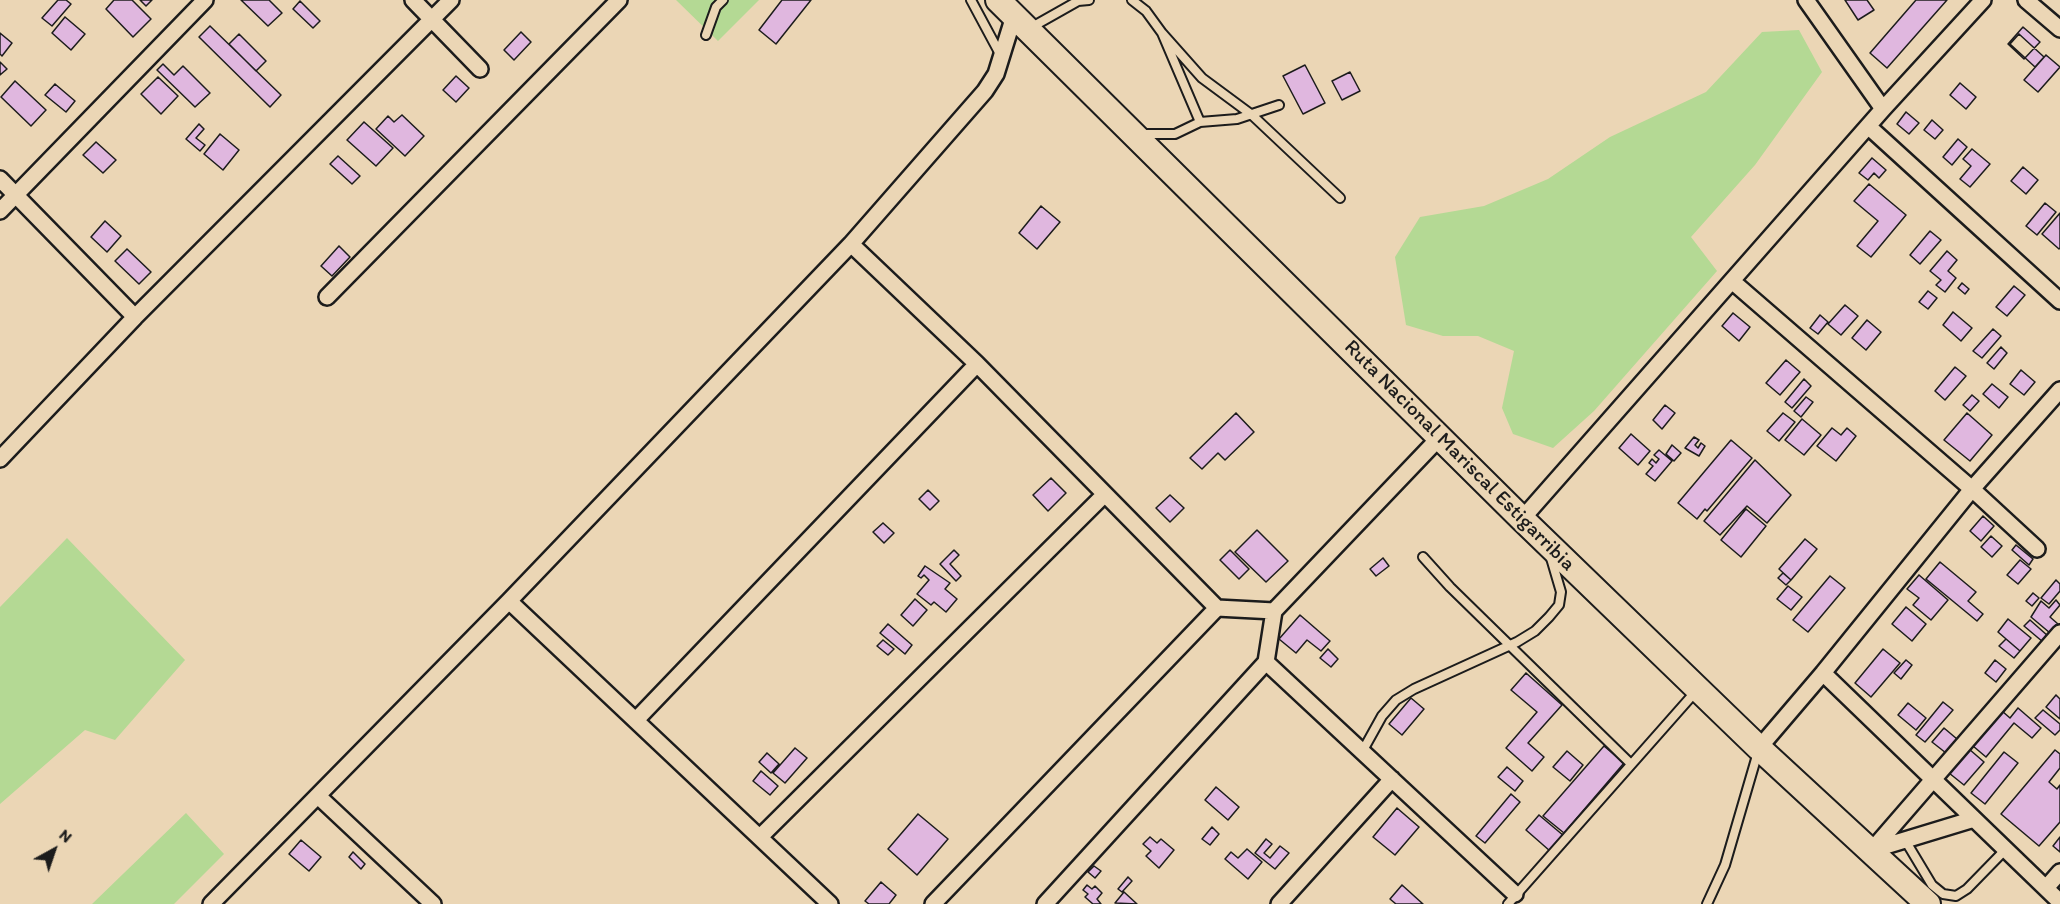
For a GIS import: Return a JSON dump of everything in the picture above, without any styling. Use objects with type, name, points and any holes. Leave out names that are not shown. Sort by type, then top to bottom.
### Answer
[{"type":"main road","name":"Ruta Nacional Mariscal Estigarribia","points":[[1014,15],[1548,545],[1759,748],[1928,904]]},
{"type":"street","points":[[0,211],[205,0]]},
{"type":"street","points":[[413,0],[480,69]]},
{"type":"street","points":[[0,459],[135,317],[451,0]]},
{"type":"street","points":[[327,297],[619,0]]},
{"type":"street","points":[[1806,0],[1883,109]]},
{"type":"street","points":[[1522,519],[1869,128],[1883,109],[1983,0]]},
{"type":"street","points":[[2026,0],[2060,29]]},
{"type":"street","points":[[211,904],[509,601],[851,244],[985,91],[996,74],[1014,15]]},
{"type":"street","points":[[1869,128],[2060,301]]},
{"type":"street","points":[[0,179],[135,317]]},
{"type":"street","points":[[851,244],[977,364],[1217,608],[1274,611]]},
{"type":"street","points":[[1732,281],[1972,489],[2037,549]]},
{"type":"street","points":[[636,720],[977,364]]},
{"type":"street","points":[[1759,748],[1823,674],[1972,489],[2060,390]]},
{"type":"street","points":[[1045,904],[1266,662],[1274,611],[1440,437]]},
{"type":"street","points":[[760,837],[1105,494]]},
{"type":"street","points":[[509,601],[830,904]]},
{"type":"street","points":[[933,904],[1217,608]]},
{"type":"street","points":[[1872,850],[2060,633]]},
{"type":"street","points":[[1266,662],[1392,779],[1512,899]]},
{"type":"street","points":[[1823,674],[2060,902]]},
{"type":"street","points":[[1279,904],[1392,779]]},
{"type":"street","points":[[318,796],[433,904]]},
{"type":"street","points":[[1872,850],[1974,819]]},
{"type":"street","points":[[2046,888],[2060,872]]},
{"type":"lane","points":[[706,35],[716,7],[723,0]]},
{"type":"lane","points":[[971,0],[1001,55]]},
{"type":"lane","points":[[1014,15],[1089,0]]},
{"type":"lane","points":[[1132,0],[1146,11],[1162,33],[1202,78],[1252,115],[1340,198]]},
{"type":"lane","points":[[1162,33],[1200,122]]},
{"type":"lane","points":[[1133,134],[1175,134],[1200,122],[1237,119],[1279,105]]},
{"type":"lane","points":[[1362,752],[1382,716],[1396,699],[1509,646],[1535,631],[1559,605],[1561,592],[1548,545]]},
{"type":"lane","points":[[1423,557],[1509,646],[1632,764]]},
{"type":"lane","points":[[1512,899],[1698,689]]},
{"type":"lane","points":[[1707,904],[1725,865],[1759,748]]},
{"type":"lane","points":[[1905,840],[1932,885],[1943,894],[1956,896],[1967,889],[2006,849]]},
{"type":"green space","points":[[676,0],[759,0],[718,41]]},
{"type":"green space","points":[[1799,30],[1822,72],[1755,165],[1691,237],[1717,271],[1594,411],[1553,448],[1513,434],[1502,408],[1514,351],[1478,336],[1443,336],[1406,325],[1395,257],[1420,217],[1484,206],[1548,179],[1610,137],[1706,92],[1762,32]]},
{"type":"green space","points":[[67,538],[185,660],[115,740],[85,730],[0,804],[0,607]]},
{"type":"green space","points":[[186,813],[224,854],[174,904],[92,904]]},
{"type":"building","points":[[58,0],[66,0],[71,4],[52,26],[42,18]]},
{"type":"building","points":[[114,0],[132,0],[151,19],[133,37],[106,9]]},
{"type":"building","points":[[140,0],[152,0],[146,6]]},
{"type":"building","points":[[241,0],[269,0],[282,13],[268,26]]},
{"type":"building","points":[[782,0],[811,0],[776,44],[759,30]]},
{"type":"building","points":[[1845,0],[1867,0],[1874,10],[1858,20]]},
{"type":"building","points":[[1916,0],[1947,0],[1887,68],[1870,53]]},
{"type":"building","points":[[300,1],[320,21],[313,28],[293,9]]},
{"type":"building","points":[[65,17],[85,34],[71,50],[52,33]]},
{"type":"building","points":[[210,26],[281,95],[270,107],[199,37]]},
{"type":"building","points":[[2023,27],[2040,42],[2024,59],[2008,44]]},
{"type":"building","points":[[521,32],[531,42],[514,60],[504,50]]},
{"type":"building","points":[[0,33],[12,43],[2,56],[0,54]]},
{"type":"building","points":[[239,34],[266,61],[256,71],[229,44]]},
{"type":"building","points":[[2019,34],[2044,57],[2035,67],[2010,44]]},
{"type":"building","points":[[2046,55],[2060,67],[2038,92],[2024,80]]},
{"type":"building","points":[[0,62],[7,69],[0,75]]},
{"type":"building","points":[[163,64],[174,75],[183,66],[210,93],[195,107],[157,70]]},
{"type":"building","points":[[1305,65],[1325,103],[1303,114],[1283,76]]},
{"type":"building","points":[[1350,72],[1360,91],[1342,100],[1332,81]]},
{"type":"building","points":[[456,76],[469,88],[456,102],[443,90]]},
{"type":"building","points":[[158,77],[178,96],[161,114],[141,94]]},
{"type":"building","points":[[15,81],[46,110],[31,126],[1,97]]},
{"type":"building","points":[[1960,83],[1976,97],[1966,109],[1950,95]]},
{"type":"building","points":[[55,84],[75,101],[66,112],[45,95]]},
{"type":"building","points":[[1906,112],[1919,123],[1909,134],[1897,124]]},
{"type":"building","points":[[402,115],[424,136],[405,156],[376,129],[388,116],[394,122]]},
{"type":"building","points":[[1932,120],[1943,130],[1935,139],[1924,130]]},
{"type":"building","points":[[364,122],[393,148],[376,166],[347,140]]},
{"type":"building","points":[[199,124],[204,129],[196,138],[205,145],[200,151],[186,139]]},
{"type":"building","points":[[220,134],[239,150],[223,170],[204,154]]},
{"type":"building","points":[[1958,139],[1967,147],[1952,165],[1943,157]]},
{"type":"building","points":[[96,142],[116,160],[103,173],[83,155]]},
{"type":"building","points":[[1972,149],[1990,164],[1970,187],[1960,179],[1971,166],[1963,159]]},
{"type":"building","points":[[338,156],[360,176],[352,184],[330,164]]},
{"type":"building","points":[[1872,158],[1886,170],[1879,178],[1874,173],[1868,180],[1859,173]]},
{"type":"building","points":[[2023,167],[2038,180],[2026,194],[2011,181]]},
{"type":"building","points":[[1869,184],[1906,215],[1871,257],[1857,246],[1878,221],[1854,201]]},
{"type":"building","points":[[2045,203],[2056,212],[2037,235],[2026,226]]},
{"type":"building","points":[[1041,206],[1060,222],[1037,249],[1019,233]]},
{"type":"building","points":[[2060,213],[2060,248],[2059,249],[2042,234]]},
{"type":"building","points":[[105,221],[121,236],[107,252],[91,237]]},
{"type":"building","points":[[1930,231],[1941,240],[1920,264],[1910,255]]},
{"type":"building","points":[[339,246],[350,257],[332,276],[321,266]]},
{"type":"building","points":[[127,249],[151,272],[139,284],[115,261]]},
{"type":"building","points":[[1947,251],[1957,260],[1948,271],[1956,278],[1945,292],[1936,285],[1941,280],[1930,271]]},
{"type":"building","points":[[1962,283],[1969,289],[1965,294],[1958,288]]},
{"type":"building","points":[[2014,286],[2025,295],[2007,316],[1996,307]]},
{"type":"building","points":[[1928,291],[1937,298],[1928,309],[1919,302]]},
{"type":"building","points":[[1845,305],[1858,316],[1841,335],[1828,324]]},
{"type":"building","points":[[1953,312],[1972,328],[1961,341],[1943,325]]},
{"type":"building","points":[[1733,313],[1750,327],[1739,341],[1722,326]]},
{"type":"building","points":[[1820,315],[1828,322],[1818,334],[1810,328]]},
{"type":"building","points":[[1867,320],[1881,332],[1866,350],[1852,338]]},
{"type":"building","points":[[1993,329],[2001,336],[1982,358],[1973,351]]},
{"type":"building","points":[[2001,347],[2007,353],[1994,369],[1987,363]]},
{"type":"building","points":[[1786,360],[1800,372],[1780,395],[1766,383]]},
{"type":"building","points":[[1955,367],[1966,376],[1945,400],[1935,391]]},
{"type":"building","points":[[2021,370],[2035,382],[2024,395],[2010,384]]},
{"type":"building","points":[[1804,379],[1811,386],[1792,408],[1785,402]]},
{"type":"building","points":[[1992,384],[2008,397],[1999,408],[1983,394]]},
{"type":"building","points":[[1972,395],[1979,401],[1970,411],[1963,405]]},
{"type":"building","points":[[1806,397],[1813,402],[1801,417],[1794,411]]},
{"type":"building","points":[[1665,405],[1675,413],[1662,429],[1653,420]]},
{"type":"building","points":[[1236,413],[1254,432],[1225,460],[1218,453],[1202,469],[1190,458]]},
{"type":"building","points":[[1783,413],[1795,422],[1779,441],[1767,431]]},
{"type":"building","points":[[1967,413],[1992,435],[1970,461],[1944,440]]},
{"type":"building","points":[[1802,419],[1821,435],[1804,455],[1785,440]]},
{"type":"building","points":[[1832,428],[1841,435],[1847,428],[1856,436],[1836,461],[1817,446]]},
{"type":"building","points":[[1631,434],[1650,451],[1638,465],[1619,448]]},
{"type":"building","points":[[1694,437],[1699,440],[1695,445],[1698,448],[1701,443],[1705,446],[1699,456],[1685,448]]},
{"type":"building","points":[[1731,440],[1752,458],[1707,511],[1705,509],[1697,519],[1678,503]]},
{"type":"building","points":[[1672,445],[1681,453],[1674,461],[1666,454]]},
{"type":"building","points":[[1659,450],[1672,461],[1655,481],[1646,474],[1653,466],[1649,463],[1652,459],[1656,463],[1659,459],[1654,455]]},
{"type":"building","points":[[1755,460],[1791,495],[1767,523],[1747,506],[1720,535],[1704,521]]},
{"type":"building","points":[[1051,478],[1066,493],[1048,511],[1033,495]]},
{"type":"building","points":[[928,490],[939,501],[930,510],[919,499]]},
{"type":"building","points":[[1170,495],[1184,508],[1170,522],[1156,508]]},
{"type":"building","points":[[1746,509],[1766,526],[1741,557],[1721,540]]},
{"type":"building","points":[[1983,516],[1994,526],[1981,541],[1970,531]]},
{"type":"building","points":[[883,523],[894,533],[884,543],[873,532]]},
{"type":"building","points":[[1257,530],[1288,561],[1266,582],[1235,552]]},
{"type":"building","points":[[1991,536],[2002,546],[1992,557],[1981,547]]},
{"type":"building","points":[[1805,539],[1817,549],[1791,580],[1779,569]]},
{"type":"building","points":[[2016,545],[2033,559],[2029,565],[2012,550]]},
{"type":"building","points":[[954,550],[959,555],[950,564],[961,576],[956,581],[940,564]]},
{"type":"building","points":[[1230,550],[1249,569],[1239,579],[1220,560]]},
{"type":"building","points":[[1383,558],[1389,566],[1376,576],[1370,569]]},
{"type":"building","points":[[2020,560],[2031,569],[2018,584],[2007,575]]},
{"type":"building","points":[[1940,562],[1976,592],[1968,601],[1983,614],[1977,621],[1926,579]]},
{"type":"building","points":[[925,566],[950,583],[945,589],[957,599],[946,612],[934,602],[931,605],[917,594],[929,580],[924,575],[921,578],[918,576]]},
{"type":"building","points":[[1783,573],[1791,580],[1786,585],[1778,578]]},
{"type":"building","points":[[1919,575],[1948,600],[1931,620],[1913,605],[1919,598],[1907,589]]},
{"type":"building","points":[[1830,576],[1845,588],[1808,632],[1793,620]]},
{"type":"building","points":[[2056,580],[2060,584],[2060,591],[2049,604],[2041,598]]},
{"type":"building","points":[[1788,586],[1802,597],[1791,610],[1777,599]]},
{"type":"building","points":[[2033,593],[2039,598],[2032,606],[2026,601]]},
{"type":"building","points":[[915,599],[927,610],[913,626],[901,615]]},
{"type":"building","points":[[2056,600],[2060,605],[2050,617],[2058,624],[2050,633],[2031,617],[2041,601],[2049,608]]},
{"type":"building","points":[[1906,607],[1926,624],[1912,641],[1892,624]]},
{"type":"building","points":[[1300,615],[1330,641],[1321,651],[1307,640],[1296,653],[1279,639]]},
{"type":"building","points":[[2008,619],[2031,638],[2020,651],[1998,632]]},
{"type":"building","points":[[2030,620],[2048,636],[2043,642],[2024,626]]},
{"type":"building","points":[[888,624],[912,645],[905,654],[880,633]]},
{"type":"building","points":[[2006,639],[2020,651],[2014,658],[1999,646]]},
{"type":"building","points":[[883,640],[894,649],[888,655],[877,646]]},
{"type":"building","points":[[1328,649],[1338,659],[1331,667],[1320,658]]},
{"type":"building","points":[[1883,649],[1900,663],[1871,697],[1855,683]]},
{"type":"building","points":[[1906,660],[1912,665],[1901,679],[1894,673]]},
{"type":"building","points":[[1995,660],[2006,669],[1996,682],[1985,673]]},
{"type":"building","points":[[1526,673],[1562,705],[1528,743],[1544,757],[1532,771],[1506,748],[1537,712],[1511,690]]},
{"type":"building","points":[[2056,695],[2060,699],[2060,719],[2046,707]]},
{"type":"building","points":[[1411,698],[1424,709],[1402,735],[1389,724]]},
{"type":"building","points":[[1943,702],[1953,710],[1925,742],[1916,735]]},
{"type":"building","points":[[1908,703],[1926,718],[1916,730],[1898,715]]},
{"type":"building","points":[[2018,708],[2041,728],[2032,738],[2014,723],[1986,757],[1973,746],[2002,711],[2010,718]]},
{"type":"building","points":[[2043,710],[2060,724],[2060,730],[2055,735],[2035,718]]},
{"type":"building","points":[[1944,728],[1957,739],[1946,753],[1932,742]]},
{"type":"building","points":[[1604,746],[1624,763],[1564,833],[1543,816]]},
{"type":"building","points":[[795,748],[807,758],[785,783],[773,773]]},
{"type":"building","points":[[1969,749],[1984,762],[1964,785],[1949,773]]},
{"type":"building","points":[[2055,750],[2060,754],[2060,768],[2049,782],[2057,789],[2060,785],[2060,822],[2039,846],[2001,814]]},
{"type":"building","points":[[1567,751],[1583,765],[1570,781],[1553,767]]},
{"type":"building","points":[[2004,752],[2018,763],[1985,804],[1971,793]]},
{"type":"building","points":[[767,753],[779,764],[771,773],[759,762]]},
{"type":"building","points":[[1507,767],[1523,781],[1515,791],[1498,777]]},
{"type":"building","points":[[761,771],[778,786],[770,795],[753,781]]},
{"type":"building","points":[[1216,787],[1239,807],[1228,820],[1205,800]]},
{"type":"building","points":[[1511,794],[1520,802],[1485,843],[1476,836]]},
{"type":"building","points":[[1397,808],[1419,827],[1395,855],[1373,837]]},
{"type":"building","points":[[918,814],[948,839],[917,875],[888,849]]},
{"type":"building","points":[[1539,815],[1564,836],[1550,851],[1526,830]]},
{"type":"building","points":[[1212,827],[1219,834],[1210,845],[1202,839]]},
{"type":"building","points":[[1150,837],[1157,843],[1161,839],[1174,850],[1159,868],[1146,856],[1151,851],[1143,844]]},
{"type":"building","points":[[2060,837],[2060,852],[2053,846]]},
{"type":"building","points":[[1266,839],[1272,844],[1264,853],[1270,858],[1280,846],[1289,853],[1275,869],[1255,853]]},
{"type":"building","points":[[301,840],[321,857],[309,871],[289,854]]},
{"type":"building","points":[[1247,849],[1262,862],[1248,879],[1225,859],[1231,852],[1238,858]]},
{"type":"building","points":[[353,852],[365,864],[361,869],[349,857]]},
{"type":"building","points":[[1094,866],[1101,871],[1095,878],[1088,872]]},
{"type":"building","points":[[1128,877],[1132,881],[1122,892],[1118,889]]},
{"type":"building","points":[[881,882],[896,895],[889,904],[869,904],[865,901]]},
{"type":"building","points":[[1087,885],[1092,889],[1095,886],[1102,893],[1097,899],[1101,904],[1093,904],[1085,897],[1088,894],[1083,890]]},
{"type":"building","points":[[1402,885],[1423,904],[1396,904],[1390,899]]},
{"type":"building","points":[[1124,892],[1137,904],[1115,903]]}]
